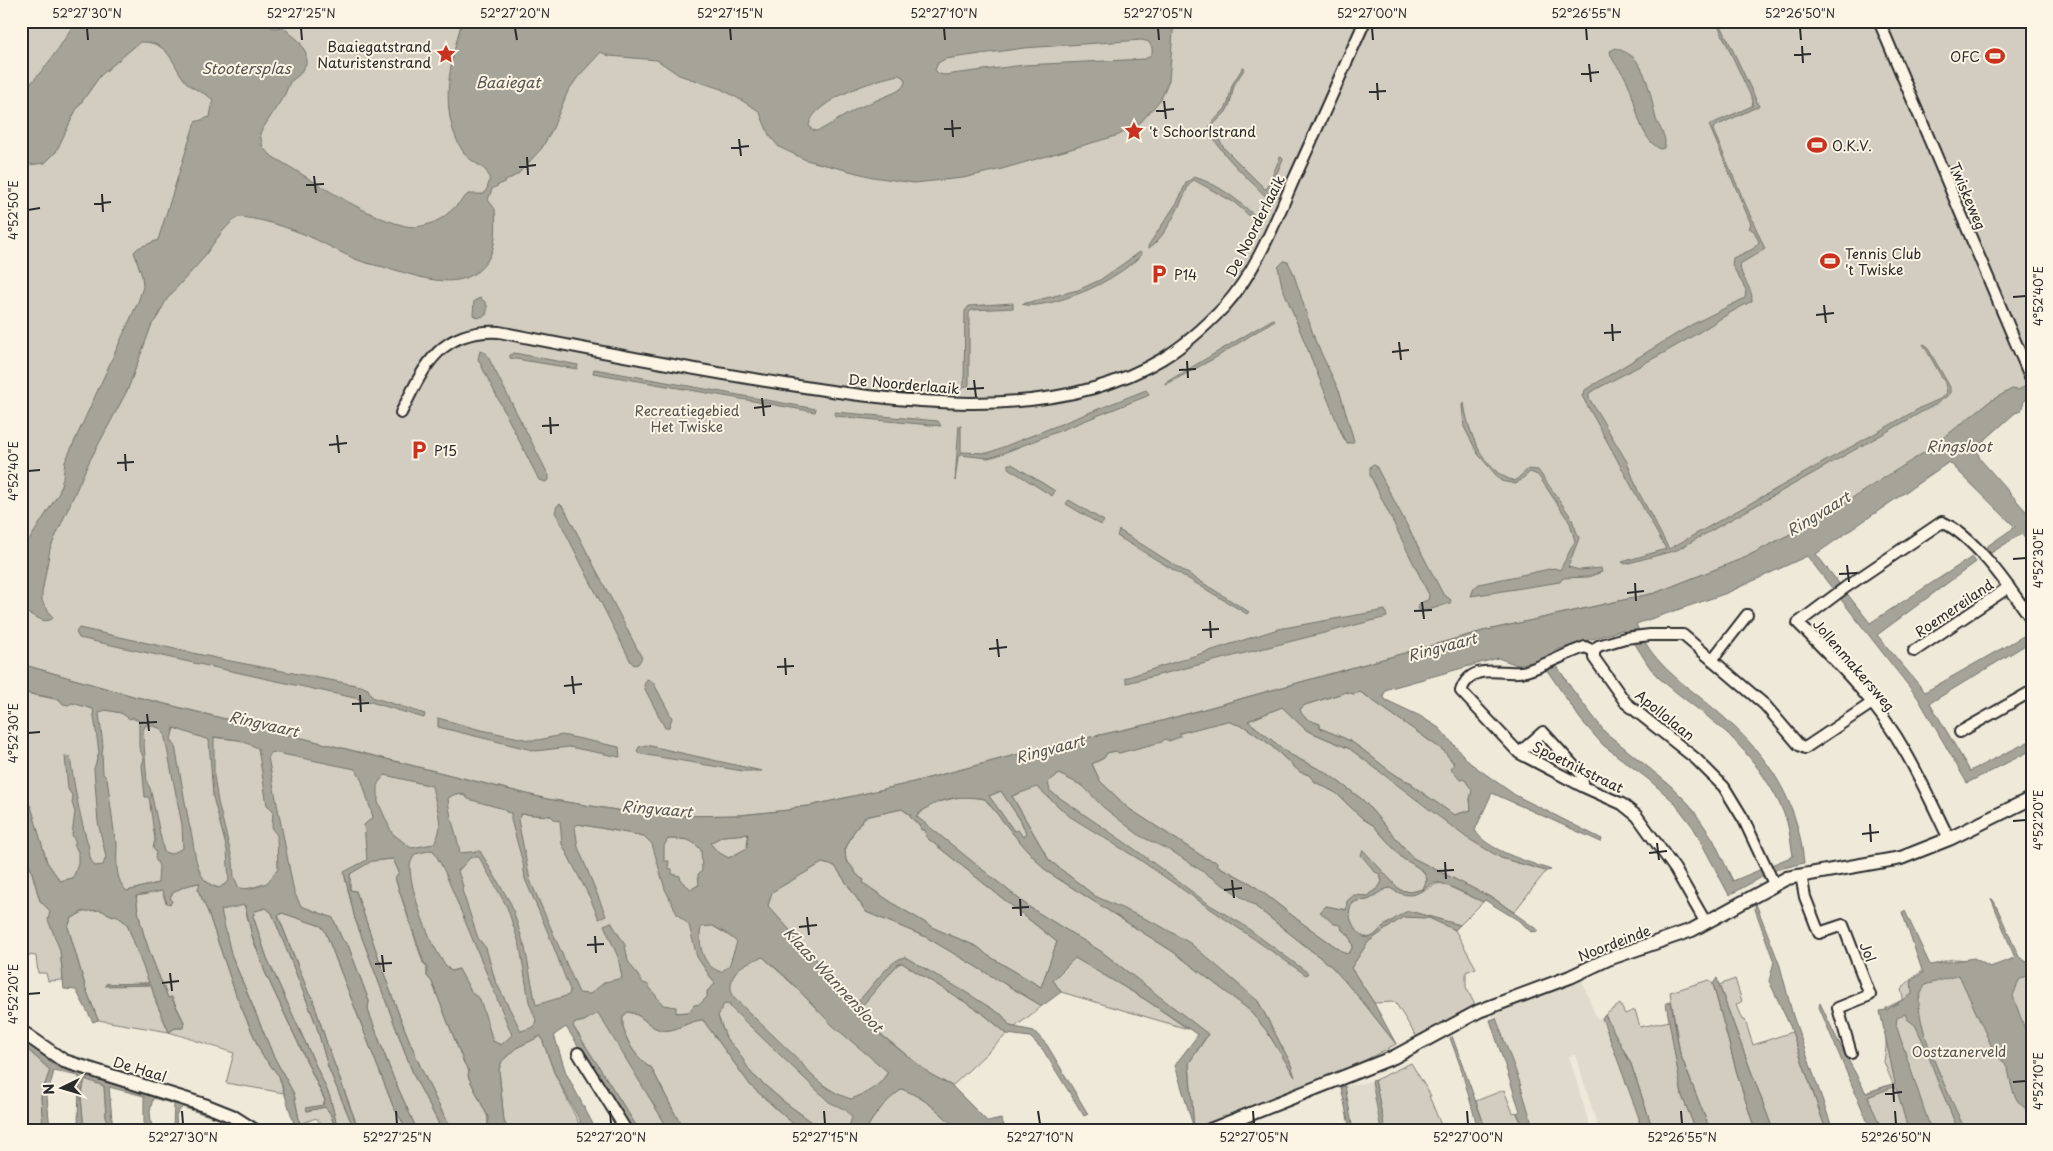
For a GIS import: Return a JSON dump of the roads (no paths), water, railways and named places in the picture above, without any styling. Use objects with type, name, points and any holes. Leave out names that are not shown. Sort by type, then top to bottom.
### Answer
[{"type":"street","name":"De Noorderlaaik","points":[[401,413],[422,371],[441,349],[465,335],[482,331],[499,332],[661,364],[873,398],[953,403],[1061,395],[1109,382],[1144,368],[1177,349],[1204,326],[1235,293],[1246,277],[1276,221],[1365,21]]},
{"type":"street","name":"Twiskeweg","points":[[1879,21],[2030,376]]},
{"type":"street","name":"Jollenmakersweg","points":[[1949,839],[1906,752],[1872,703],[1798,623],[1942,522],[1952,527],[1965,538],[2009,587],[2032,620]]},
{"type":"street","name":"Roemereiland","points":[[1914,651],[2009,587]]},
{"type":"street","points":[[1712,660],[1747,615]]},
{"type":"street","points":[[1594,651],[1598,646],[1625,638],[1683,635],[1765,705],[1799,745],[1805,748],[1872,703]]},
{"type":"street","name":"Spoetnikstraat","points":[[1594,651],[1585,647],[1516,672],[1485,670],[1463,685],[1461,691],[1518,753],[1622,804],[1638,816],[1675,869],[1706,923]]},
{"type":"street","name":"Apollolaan","points":[[1594,651],[1594,658],[1626,703],[1696,759],[1724,787],[1744,820],[1770,874]]},
{"type":"street","points":[[1960,732],[2032,691]]},
{"type":"street","points":[[1518,753],[1543,732],[1581,774],[1584,787]]},
{"type":"street","name":"Noordeinde","points":[[1210,1130],[1394,1057],[1479,1011],[1570,978],[1608,959],[1678,936],[1706,923],[1770,874],[1801,875],[1901,858],[1949,839],[2032,798]]},
{"type":"street","name":"Jol","points":[[1801,875],[1805,897],[1819,933],[1843,925],[1870,995],[1838,1008],[1851,1053]]},
{"type":"street","name":"De Haal","points":[[21,1031],[64,1061],[207,1106],[232,1116],[254,1130]]},
{"type":"street","points":[[578,1053],[626,1130]]},
{"type":"water","points":[[75,21],[264,21],[274,28],[283,27],[299,41],[306,53],[306,64],[299,75],[290,82],[285,94],[260,133],[263,148],[273,157],[353,205],[386,220],[412,227],[426,225],[441,219],[468,194],[484,194],[488,185],[489,178],[487,173],[462,150],[450,119],[448,86],[462,21],[1174,21],[1169,80],[1161,99],[1141,122],[1119,135],[1002,169],[963,178],[914,183],[873,177],[806,160],[779,147],[769,135],[760,113],[756,109],[721,89],[679,75],[657,60],[609,56],[601,52],[568,91],[552,130],[542,148],[518,174],[492,189],[488,200],[495,209],[496,229],[493,249],[487,261],[478,271],[467,277],[442,281],[369,264],[309,236],[259,220],[238,217],[222,233],[200,262],[172,293],[152,324],[128,389],[88,464],[50,549],[42,601],[53,618],[44,621],[21,610],[21,553],[59,493],[65,462],[138,302],[143,287],[142,276],[134,252],[138,248],[158,240],[195,122],[210,117],[213,100],[186,82],[169,55],[158,45],[140,42],[100,76],[76,110],[56,152],[45,163],[21,166],[21,94],[51,59]],"holes":[[[1142,40],[1149,42],[1152,48],[1152,54],[1145,59],[1024,65],[944,75],[939,74],[935,70],[938,63],[945,59],[1024,48]],[[899,75],[904,78],[905,83],[896,92],[858,108],[822,129],[816,131],[811,129],[809,125],[813,116],[834,99],[862,86]]]},
{"type":"water","points":[[1716,21],[1719,21],[1759,106],[1714,127],[1713,130],[1765,249],[1740,264],[1742,274],[1751,291],[1752,301],[1727,314],[1676,346],[1589,393],[1589,398],[1627,462],[1638,491],[1669,549],[1922,407],[1940,399],[1947,393],[1945,383],[1923,344],[1926,345],[1950,387],[1950,394],[1936,404],[1677,550],[1625,564],[1622,562],[1666,549],[1582,396],[1585,390],[1691,325],[1745,298],[1746,290],[1732,265],[1733,258],[1753,249],[1759,242],[1754,231],[1749,228],[1751,224],[1709,125],[1752,106],[1753,101]]},
{"type":"water","points":[[1616,48],[1634,58],[1644,74],[1656,119],[1664,136],[1664,148],[1660,149],[1652,143],[1643,129],[1627,81],[1611,55],[1610,51]]},
{"type":"water","points":[[1243,67],[1245,68],[1234,85],[1230,104],[1226,112],[1213,125],[1213,129],[1224,148],[1265,189],[1267,189],[1280,157],[1283,159],[1269,192],[1268,199],[1224,154],[1212,134],[1210,125],[1225,109],[1232,85]]},
{"type":"water","points":[[1194,177],[1227,193],[1255,216],[1253,219],[1235,203],[1194,180],[1188,186],[1168,226],[1159,239],[1149,248],[1148,246],[1178,201],[1186,183]]},
{"type":"water","points":[[1140,252],[1142,255],[1122,271],[1078,294],[1053,302],[1033,305],[1022,304],[1078,290],[1100,280]]},
{"type":"water","points":[[1284,261],[1288,262],[1293,272],[1315,340],[1340,393],[1354,441],[1352,443],[1347,443],[1343,437],[1282,286],[1278,267]]},
{"type":"water","points":[[480,298],[486,303],[487,310],[486,315],[478,318],[473,315],[474,301]]},
{"type":"water","points":[[1013,303],[1013,308],[972,310],[969,313],[969,385],[960,389],[964,384],[965,311],[969,306]]},
{"type":"water","points":[[1273,319],[1275,320],[1215,358],[1165,385],[1165,383]]},
{"type":"water","points":[[480,351],[486,353],[549,476],[549,480],[545,482],[539,480],[478,359]]},
{"type":"water","points":[[514,353],[578,365],[577,369],[510,358],[510,355]]},
{"type":"water","points":[[594,369],[816,409],[815,412],[593,373]]},
{"type":"water","points":[[2032,383],[2032,397],[2024,401],[2021,411],[2015,413],[1976,448],[1980,459],[2032,518],[2032,546],[2021,534],[1991,553],[1986,547],[2015,527],[1949,462],[1816,554],[1870,623],[1972,557],[1976,562],[1877,635],[1925,692],[2027,634],[2032,641],[1930,703],[1970,771],[2032,740],[2032,750],[1967,783],[1918,698],[1807,556],[1727,593],[1636,624],[1649,648],[1665,668],[1744,736],[1773,772],[1793,814],[1800,837],[1804,863],[1775,870],[1729,895],[1693,827],[1673,801],[1648,779],[1603,745],[1581,720],[1540,660],[1517,665],[1498,658],[1391,688],[1386,690],[1383,696],[1386,700],[1420,716],[1439,728],[1470,763],[1515,795],[1602,839],[1601,842],[1492,793],[1475,830],[1480,837],[1498,849],[1551,870],[1546,871],[1501,858],[1467,838],[1350,749],[1306,730],[1282,707],[1248,721],[1289,754],[1327,773],[1363,800],[1413,858],[1496,900],[1539,931],[1531,932],[1521,922],[1485,900],[1483,902],[1440,883],[1434,883],[1420,892],[1408,895],[1390,888],[1379,892],[1370,899],[1354,902],[1350,909],[1352,922],[1364,937],[1368,938],[1403,913],[1409,911],[1460,925],[1455,930],[1429,918],[1403,917],[1368,942],[1351,968],[1374,1003],[1396,1044],[1332,967],[1255,906],[1173,852],[1140,836],[1103,807],[1083,786],[1059,774],[1048,782],[1050,791],[1133,848],[1210,905],[1242,924],[1308,973],[1306,975],[1140,860],[1069,816],[1037,787],[1012,796],[1049,860],[1095,896],[1157,924],[1190,943],[1258,1001],[1290,1062],[1295,1077],[1266,1030],[1248,1009],[1175,953],[1046,871],[985,799],[966,797],[949,799],[933,805],[916,816],[1029,907],[1102,952],[1208,1034],[1189,1063],[1194,1129],[1175,1065],[1198,1035],[1146,1000],[1075,958],[1053,980],[1061,992],[1042,1006],[926,937],[866,912],[835,866],[822,863],[772,892],[768,906],[856,1003],[892,963],[905,957],[1002,1015],[1010,1026],[1034,1031],[1047,1045],[1088,1114],[1084,1116],[1043,1050],[1030,1037],[1007,1034],[981,1012],[902,963],[898,964],[855,1014],[930,1074],[952,1086],[988,1122],[1001,1119],[1004,1125],[993,1130],[958,1130],[932,1106],[902,1089],[881,1108],[866,1130],[848,1130],[852,1117],[846,1110],[829,1102],[730,1005],[724,1004],[718,1016],[726,1038],[737,1050],[752,1074],[783,1101],[823,1130],[800,1130],[751,1086],[703,1020],[675,1029],[664,1030],[654,1027],[637,1015],[628,1012],[623,1016],[623,1021],[628,1041],[637,1056],[647,1066],[651,1067],[675,1114],[687,1130],[669,1130],[598,1013],[584,1021],[575,1023],[573,1026],[639,1130],[633,1130],[566,1027],[554,1035],[566,1073],[596,1130],[591,1130],[588,1125],[577,1130],[561,1130],[580,1126],[580,1121],[554,1072],[541,1036],[516,1048],[502,1061],[499,1070],[504,1121],[508,1130],[488,1130],[488,1117],[468,1076],[469,1071],[464,1063],[432,982],[427,976],[427,966],[424,963],[395,878],[399,872],[393,859],[372,861],[350,874],[350,890],[356,891],[410,1043],[452,1130],[440,1130],[438,1122],[414,1076],[355,919],[344,872],[367,860],[364,825],[373,817],[362,781],[355,769],[272,752],[268,757],[294,892],[301,906],[333,918],[342,939],[348,945],[369,1001],[368,1010],[393,1077],[417,1130],[407,1130],[393,1106],[325,931],[321,926],[282,913],[278,916],[309,994],[312,997],[357,1126],[352,1124],[328,1067],[316,1024],[272,913],[266,908],[255,911],[253,916],[267,958],[330,1097],[338,1130],[336,1130],[330,1113],[325,1107],[307,1111],[306,1108],[323,1105],[325,1100],[265,972],[252,936],[245,905],[221,910],[231,954],[273,1055],[294,1094],[301,1130],[296,1130],[279,1076],[262,1055],[236,995],[208,912],[198,890],[200,883],[188,885],[176,891],[170,896],[172,902],[170,904],[167,903],[162,891],[136,896],[140,922],[153,961],[168,998],[171,997],[184,1022],[183,1028],[175,1028],[169,1032],[151,985],[105,986],[106,984],[149,983],[127,924],[116,915],[113,916],[100,910],[81,912],[71,919],[68,927],[86,989],[98,1020],[93,1022],[76,990],[64,989],[60,950],[48,920],[50,911],[40,901],[21,834],[21,793],[25,795],[28,804],[31,806],[47,862],[60,881],[73,878],[78,864],[78,852],[72,835],[75,812],[72,803],[73,797],[68,789],[65,756],[70,757],[77,799],[91,860],[95,866],[103,865],[106,857],[98,822],[94,769],[99,752],[93,709],[72,703],[68,705],[63,704],[59,699],[21,692],[21,664],[133,696],[547,799],[629,812],[679,816],[740,815],[789,810],[902,785],[1046,747],[1158,722],[1483,631],[1655,593],[1744,558],[1798,530],[1928,450],[1990,401],[2012,389],[2018,390]],"holes":[[[1622,630],[1628,635],[1659,678],[1729,735],[1759,770],[1782,809],[1788,826],[1793,856],[1733,881],[1713,839],[1689,804],[1671,786],[1605,732],[1557,666],[1553,655],[1556,650]],[[1346,692],[1354,694],[1360,692],[1444,751],[1454,763],[1451,769],[1460,780],[1464,779],[1472,790],[1470,799],[1471,810],[1454,815],[1413,786],[1412,783],[1390,771],[1356,745],[1320,728],[1320,724],[1308,719],[1300,709],[1305,705]],[[105,710],[121,713],[130,719],[133,717],[139,721],[139,747],[144,759],[142,765],[145,797],[149,797],[155,840],[153,848],[156,852],[155,858],[159,866],[158,883],[127,891],[120,881],[117,868],[117,842],[115,839],[107,778],[103,774],[103,746],[99,713]],[[1227,721],[1245,727],[1268,743],[1300,772],[1309,775],[1315,782],[1336,793],[1363,819],[1373,825],[1403,859],[1423,871],[1427,879],[1423,889],[1411,892],[1400,890],[1363,850],[1361,855],[1375,872],[1380,874],[1382,882],[1378,888],[1368,896],[1354,895],[1347,901],[1346,910],[1326,906],[1320,912],[1334,924],[1341,925],[1342,930],[1349,935],[1353,946],[1350,952],[1346,954],[1252,884],[1218,866],[1217,862],[1205,858],[1128,808],[1100,781],[1092,764],[1104,758],[1107,753],[1116,751],[1119,753],[1162,742],[1165,739],[1169,741],[1180,737],[1180,733]],[[147,724],[159,728],[164,733],[182,825],[183,848],[171,854],[164,852],[150,788],[147,783],[143,730]],[[174,728],[209,740],[213,797],[227,850],[229,881],[219,888],[210,885],[199,871],[175,746],[171,739]],[[214,737],[239,740],[258,748],[267,805],[273,810],[272,829],[277,835],[278,869],[267,883],[250,889],[239,888],[234,877],[233,862],[218,802],[214,776]],[[385,775],[432,786],[440,824],[437,838],[433,844],[411,848],[392,833],[378,802],[378,783]],[[1001,791],[1021,821],[1026,833],[1023,837],[1018,830],[1014,831],[989,796]],[[455,794],[465,795],[468,799],[504,809],[506,812],[511,813],[525,879],[570,990],[569,995],[536,1005],[525,948],[511,904],[480,851],[460,853],[448,798]],[[902,809],[911,815],[910,817],[920,826],[921,830],[925,830],[926,837],[1057,942],[1041,987],[987,955],[978,947],[936,929],[863,883],[864,880],[858,876],[846,861],[845,850],[853,833],[865,817]],[[521,814],[551,816],[555,820],[560,821],[562,844],[599,919],[606,916],[578,847],[575,827],[578,824],[644,836],[652,844],[665,889],[677,914],[689,925],[697,957],[715,984],[707,991],[707,997],[700,1004],[694,1005],[689,1012],[676,1013],[676,1007],[663,1005],[647,984],[643,983],[628,961],[625,945],[611,922],[604,925],[618,957],[622,978],[605,982],[590,994],[579,993],[530,880],[518,820]],[[748,834],[747,848],[729,858],[718,852],[710,843],[723,836]],[[668,839],[683,839],[694,843],[701,850],[702,871],[698,874],[699,885],[691,889],[681,881],[680,876],[672,874],[672,869],[668,868],[669,861],[664,861],[664,846]],[[433,850],[444,870],[512,1035],[501,1045],[493,1041],[480,999],[472,993],[459,969],[451,971],[437,951],[423,921],[413,890],[410,865],[415,854]],[[471,857],[479,857],[507,907],[520,946],[529,1002],[536,1020],[534,1027],[521,1031],[495,980],[486,948],[478,938],[462,890],[463,886],[458,871]],[[713,926],[737,942],[729,966],[721,972],[709,965],[701,948],[701,927]],[[763,957],[786,977],[832,1025],[888,1072],[881,1082],[872,1089],[851,1099],[823,1085],[732,996],[732,980],[738,970]]]},
{"type":"water","points":[[1146,390],[1149,394],[1147,396],[996,456],[988,458],[960,455],[958,457],[955,481],[959,425],[961,426],[961,452],[988,453]]},
{"type":"water","points":[[1464,402],[1473,437],[1486,460],[1494,469],[1515,481],[1528,469],[1538,470],[1571,517],[1579,538],[1568,567],[1580,570],[1601,568],[1602,572],[1588,577],[1563,578],[1560,582],[1471,596],[1474,588],[1479,584],[1554,568],[1560,570],[1575,541],[1570,523],[1538,475],[1530,472],[1516,484],[1501,481],[1478,454],[1464,427],[1462,405]]},
{"type":"water","points":[[835,412],[938,421],[941,426],[835,416]]},
{"type":"water","points":[[1008,464],[1012,464],[1055,491],[1052,496],[1008,468]]},
{"type":"water","points":[[1373,464],[1376,466],[1443,594],[1451,600],[1450,603],[1429,610],[1419,610],[1420,603],[1428,600],[1429,595],[1370,475],[1370,467]]},
{"type":"water","points":[[1069,500],[1104,521],[1101,525],[1066,504]]},
{"type":"water","points":[[560,504],[564,508],[642,658],[638,664],[634,665],[631,662],[555,512]]},
{"type":"water","points":[[1119,530],[1249,612],[1247,614],[1117,536]]},
{"type":"water","points":[[1385,610],[1387,617],[1127,683],[1125,678],[1278,629]]},
{"type":"water","points":[[79,628],[225,660],[361,686],[368,689],[372,697],[425,714],[424,718],[364,700],[79,638],[76,632]]},
{"type":"water","points":[[647,679],[653,682],[672,718],[669,727],[665,728],[645,689],[644,685]]},
{"type":"water","points":[[438,718],[477,729],[529,740],[562,735],[619,747],[620,757],[569,747],[536,751],[438,727]]},
{"type":"water","points":[[646,745],[762,771],[743,771],[641,754],[637,751],[639,747]]},
{"type":"water","points":[[1991,898],[2019,957],[2027,962],[2032,959],[2032,973],[2019,980],[2013,996],[2032,1049],[2032,1121],[2029,1112],[2016,1098],[2008,1070],[1995,1054],[1959,975],[1925,985],[1919,999],[1923,1029],[1929,1047],[1965,1130],[1958,1130],[1926,1048],[1915,1025],[1907,1019],[1905,1014],[1897,1018],[1896,1025],[1931,1130],[1908,1130],[1897,1090],[1893,1087],[1868,1097],[1882,1130],[1871,1130],[1819,1007],[1820,1003],[1866,1093],[1895,1083],[1880,1011],[1886,1010],[1912,994],[1911,980],[1923,973],[1902,912],[1905,911],[1930,965],[1974,958],[1990,967],[2015,958]]},
{"type":"water","points":[[1756,904],[1780,966],[1793,1016],[1833,1130],[1826,1130],[1790,1026],[1769,981],[1774,962],[1755,909]]},
{"type":"water","points":[[1717,978],[1773,1130],[1755,1130],[1738,1077],[1713,984]]},
{"type":"water","points":[[1671,1002],[1680,1054],[1710,1130],[1696,1130],[1682,1096],[1666,1003]]},
{"type":"water","points":[[1605,1015],[1631,1064],[1653,1130],[1639,1130],[1639,1118],[1602,1018]]},
{"type":"water","points":[[1496,1018],[1519,1080],[1534,1130],[1525,1130],[1517,1113],[1520,1111],[1490,1020]]},
{"type":"water","points":[[21,1035],[58,1067],[230,1120],[246,1130],[236,1130],[231,1127],[230,1130],[225,1130],[228,1122],[182,1107],[176,1115],[177,1130],[173,1130],[174,1104],[153,1098],[150,1112],[152,1130],[144,1130],[144,1096],[109,1087],[113,1130],[107,1130],[104,1086],[85,1079],[81,1097],[84,1130],[78,1130],[79,1076],[54,1071],[47,1097],[50,1130],[43,1130],[41,1096],[50,1070],[26,1048],[21,1047]]},
{"type":"water","points":[[1452,1036],[1486,1130],[1479,1130],[1477,1125],[1460,1065],[1450,1038]]},
{"type":"water","points":[[1375,1080],[1385,1130],[1381,1130],[1372,1081]]},
{"type":"water","points":[[1345,1086],[1353,1130],[1350,1130],[1341,1087]]},
{"type":"place","name":"Baaiegatstrand Naturistenstrand","points":[[446,54]]},
{"type":"place","name":"OFC","points":[[1995,56]]},
{"type":"place","name":"'t Schoorlstrand","points":[[1134,131]]},
{"type":"place","name":"O.K.V.","points":[[1817,145]]},
{"type":"place","name":"Tennis Club 't Twiske","points":[[1830,261]]},
{"type":"place","name":"P14","points":[[1159,274]]},
{"type":"place","name":"P15","points":[[419,450]]},
{"type":"water label","name":"Stootersplas","points":[[246,67]]},
{"type":"water label","name":"Baaiegat","points":[[508,81]]},
{"type":"water label","name":"Ringsloot","points":[[1959,445]]},
{"type":"water label","name":"Ringvaart","points":[[1818,513]]},
{"type":"water label","name":"Ringvaart","points":[[1442,646]]},
{"type":"water label","name":"Ringvaart","points":[[264,723]]},
{"type":"water label","name":"Ringvaart","points":[[1050,748]]},
{"type":"water label","name":"Ringvaart","points":[[657,808]]},
{"type":"water label","name":"Klaas Wannensloot","points":[[834,979]]},
{"type":"park label","name":"Recreatiegebied Het Twiske","points":[[687,418]]},
{"type":"park label","name":"Oostzanerveld","points":[[1959,1051]]}]
